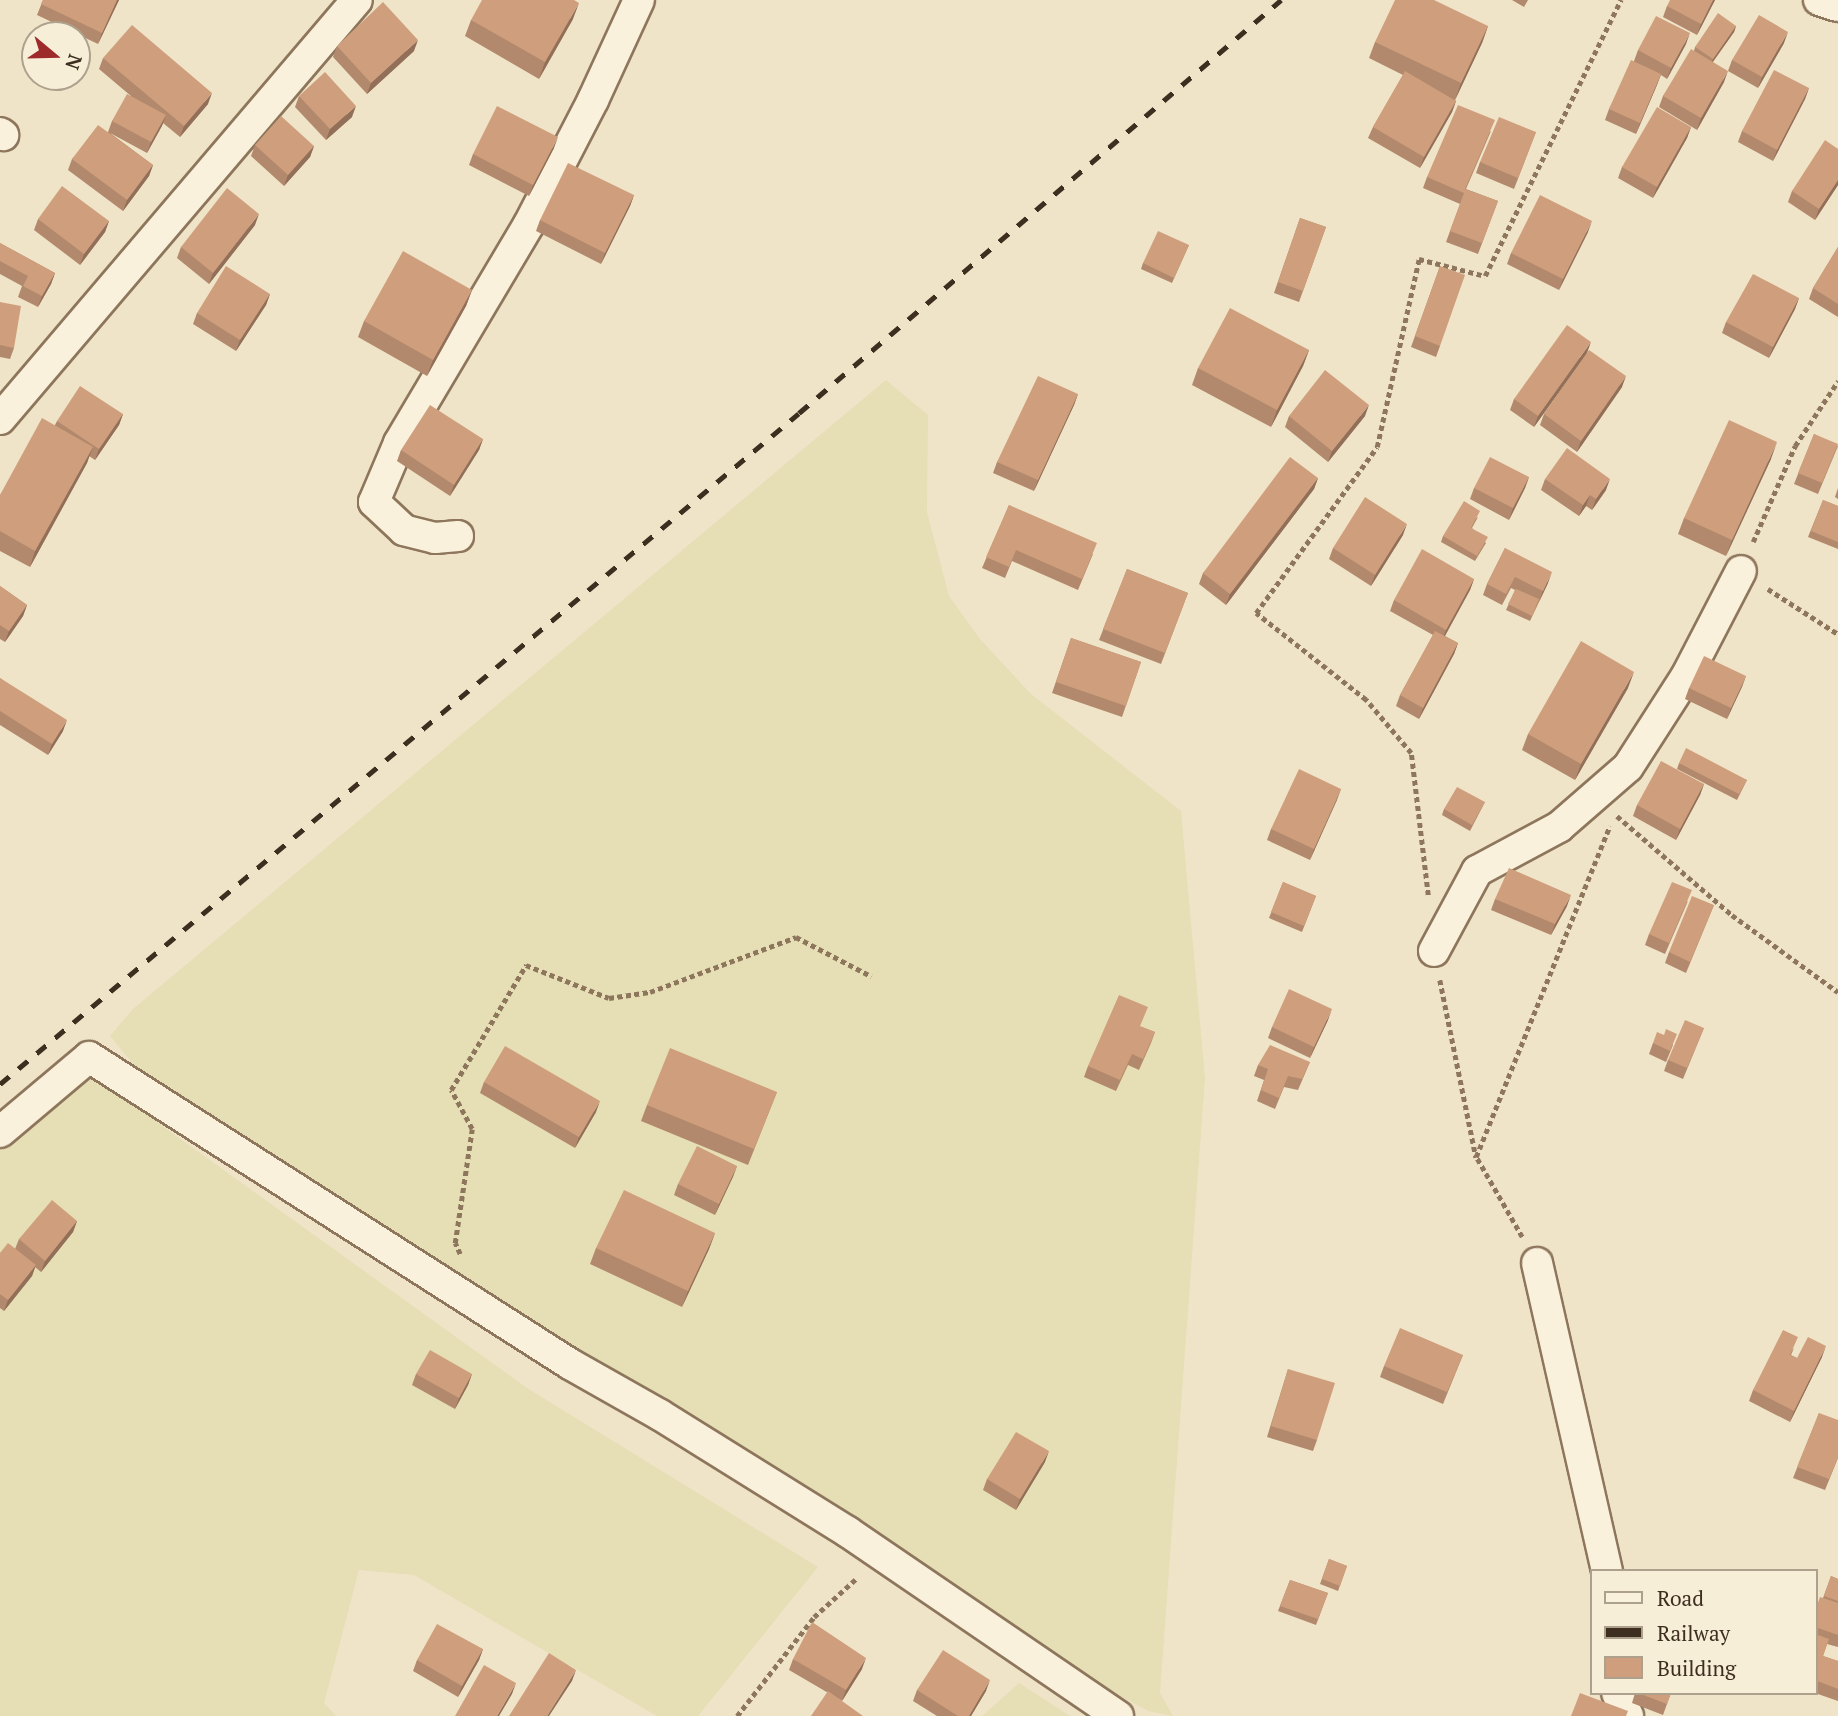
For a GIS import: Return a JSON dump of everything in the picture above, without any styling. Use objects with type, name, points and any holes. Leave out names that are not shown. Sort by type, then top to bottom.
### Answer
[{"type":"street","points":[[0,419],[357,0]]},
{"type":"street","points":[[457,536],[435,538],[404,530],[373,502],[400,443],[529,224],[593,100],[639,0]]},
{"type":"street","points":[[1819,0],[1838,6]]},
{"type":"street","points":[[1434,951],[1477,872],[1559,827],[1628,767],[1687,675],[1741,571]]},
{"type":"street","points":[[0,1132],[89,1057],[570,1364],[660,1415],[882,1555],[1118,1716]]},
{"type":"street","points":[[1537,1263],[1607,1569]]},
{"type":"street","points":[[1618,1695],[1628,1716]]},
{"type":"path","points":[[1428,898],[1411,753],[1366,700],[1256,613],[1377,447],[1419,259],[1485,276],[1621,0]]},
{"type":"path","points":[[1838,381],[1795,446],[1741,571],[1838,634]]},
{"type":"path","points":[[1476,1157],[1615,814],[1732,915],[1838,992]]},
{"type":"path","points":[[461,1255],[455,1243],[472,1129],[451,1090],[526,965],[609,998],[650,992],[796,937],[871,976]]},
{"type":"path","points":[[1434,951],[1476,1157],[1537,1263]]},
{"type":"path","points":[[737,1716],[814,1617],[882,1555]]},
{"type":"shaded area","points":[[886,380],[928,415],[927,512],[949,596],[980,639],[1031,694],[1181,811],[1205,1078],[1160,1693],[1173,1716],[1148,1711],[1086,1677],[871,1536],[803,1486],[627,1386],[144,1077],[110,1036],[133,1009]]},
{"type":"shaded area","points":[[86,1071],[527,1388],[818,1567],[698,1716],[657,1716],[414,1575],[359,1570],[324,1703],[336,1716],[0,1716],[0,1148]]},
{"type":"shaded area","points":[[1019,1683],[1070,1716],[982,1716]]},
{"type":"building","points":[[43,0],[117,0],[102,33],[91,28],[91,21],[77,21],[41,4]]},
{"type":"building","points":[[482,0],[574,0],[579,3],[545,62],[471,20]]},
{"type":"building","points":[[1395,0],[1434,0],[1488,26],[1461,83],[1375,42]]},
{"type":"building","points":[[1670,0],[1713,0],[1701,24],[1667,6]]},
{"type":"building","points":[[383,2],[418,40],[371,83],[337,46]]},
{"type":"building","points":[[1718,13],[1736,26],[1713,59],[1695,47]]},
{"type":"building","points":[[1759,15],[1788,32],[1762,77],[1732,60]]},
{"type":"building","points":[[1656,16],[1690,33],[1671,68],[1638,50]]},
{"type":"building","points":[[132,25],[212,93],[184,126],[103,58]]},
{"type":"building","points":[[1691,49],[1728,71],[1701,118],[1663,96]]},
{"type":"building","points":[[1631,60],[1661,74],[1640,123],[1609,109]]},
{"type":"building","points":[[1774,70],[1809,88],[1777,150],[1742,131]]},
{"type":"building","points":[[1405,71],[1456,101],[1424,157],[1373,127]]},
{"type":"building","points":[[325,72],[356,106],[330,129],[299,96]]},
{"type":"building","points":[[127,94],[166,115],[151,142],[112,121]]},
{"type":"building","points":[[1458,105],[1495,120],[1465,189],[1498,201],[1482,243],[1450,231],[1464,193],[1427,177]]},
{"type":"building","points":[[497,106],[558,137],[533,185],[473,154]]},
{"type":"building","points":[[1657,107],[1691,127],[1657,187],[1622,167]]},
{"type":"building","points":[[281,116],[314,146],[288,175],[255,145]]},
{"type":"building","points":[[1499,117],[1536,132],[1518,178],[1480,162]]},
{"type":"building","points":[[98,125],[153,165],[127,200],[72,159]]},
{"type":"building","points":[[1825,140],[1838,149],[1838,180],[1819,209],[1792,191]]},
{"type":"building","points":[[568,163],[634,195],[605,253],[540,220]]},
{"type":"building","points":[[62,186],[109,221],[84,254],[38,219]]},
{"type":"building","points":[[227,188],[259,214],[213,273],[181,247]]},
{"type":"building","points":[[1540,195],[1592,221],[1563,279],[1511,253]]},
{"type":"building","points":[[1300,218],[1326,227],[1303,291],[1278,282]]},
{"type":"building","points":[[1158,231],[1189,245],[1174,278],[1143,263]]},
{"type":"building","points":[[0,243],[55,273],[42,296],[23,286],[28,276],[0,261]]},
{"type":"building","points":[[1838,247],[1838,304],[1813,288]]},
{"type":"building","points":[[403,251],[472,290],[433,360],[364,321]]},
{"type":"building","points":[[226,266],[270,294],[240,340],[197,313]]},
{"type":"building","points":[[1440,266],[1465,275],[1440,346],[1415,336]]},
{"type":"building","points":[[1753,274],[1799,298],[1773,347],[1726,322]]},
{"type":"building","points":[[0,302],[21,306],[14,348],[0,345]]},
{"type":"building","points":[[1230,308],[1309,350],[1277,410],[1198,368]]},
{"type":"building","points":[[1567,325],[1591,342],[1538,416],[1514,399]]},
{"type":"building","points":[[1589,350],[1626,376],[1581,441],[1544,414]]},
{"type":"building","points":[[1325,370],[1369,405],[1332,451],[1289,416]]},
{"type":"building","points":[[1038,376],[1078,394],[1038,480],[997,462]]},
{"type":"building","points":[[80,386],[123,414],[99,449],[57,421]]},
{"type":"building","points":[[430,405],[483,439],[454,485],[401,450]]},
{"type":"building","points":[[42,418],[93,447],[35,551],[0,531],[0,495]]},
{"type":"building","points":[[1729,420],[1777,442],[1732,540],[1684,518]]},
{"type":"building","points":[[1814,434],[1838,444],[1822,483],[1798,473]]},
{"type":"building","points":[[1567,448],[1610,479],[1596,499],[1590,495],[1583,505],[1545,479]]},
{"type":"building","points":[[1290,457],[1318,478],[1230,594],[1203,573]]},
{"type":"building","points":[[1490,457],[1529,477],[1513,508],[1474,488]]},
{"type":"building","points":[[1365,497],[1407,524],[1375,575],[1333,548]]},
{"type":"building","points":[[1823,500],[1838,506],[1838,542],[1811,531]]},
{"type":"building","points":[[1464,501],[1480,511],[1471,528],[1488,537],[1477,556],[1443,536]]},
{"type":"building","points":[[1009,505],[1097,543],[1082,579],[1016,550],[1009,567],[986,557]]},
{"type":"building","points":[[1505,548],[1552,572],[1543,591],[1515,577],[1506,594],[1487,584]]},
{"type":"building","points":[[1422,549],[1474,579],[1446,630],[1394,600]]},
{"type":"building","points":[[1127,569],[1188,593],[1165,653],[1103,629]]},
{"type":"building","points":[[0,586],[27,605],[9,631],[0,625]]},
{"type":"building","points":[[1516,589],[1539,599],[1532,616],[1508,604]]},
{"type":"building","points":[[1435,631],[1458,643],[1423,708],[1400,695]]},
{"type":"building","points":[[1071,638],[1141,662],[1126,706],[1056,682]]},
{"type":"building","points":[[1581,641],[1634,672],[1581,764],[1528,734]]},
{"type":"building","points":[[1704,656],[1746,676],[1731,708],[1689,688]]},
{"type":"building","points":[[0,678],[67,720],[52,744],[0,711]]},
{"type":"building","points":[[1686,748],[1747,780],[1739,794],[1679,763]]},
{"type":"building","points":[[1661,761],[1704,784],[1680,829],[1637,805]]},
{"type":"building","points":[[1299,769],[1341,789],[1314,849],[1271,829]]},
{"type":"building","points":[[1457,787],[1485,802],[1472,825],[1444,809]]},
{"type":"building","points":[[1509,868],[1571,895],[1555,924],[1495,899]]},
{"type":"building","points":[[1283,882],[1316,896],[1304,926],[1271,912]]},
{"type":"building","points":[[1672,882],[1692,890],[1669,943],[1649,934]]},
{"type":"building","points":[[1692,896],[1714,905],[1690,962],[1669,952]]},
{"type":"building","points":[[1289,989],[1332,1009],[1314,1047],[1272,1027]]},
{"type":"building","points":[[1119,995],[1148,1007],[1140,1026],[1155,1032],[1143,1059],[1132,1054],[1120,1080],[1088,1066]]},
{"type":"building","points":[[1685,1020],[1704,1028],[1687,1068],[1668,1060]]},
{"type":"building","points":[[1666,1029],[1677,1034],[1670,1051],[1653,1043],[1657,1032],[1664,1035]]},
{"type":"building","points":[[1270,1045],[1310,1062],[1302,1079],[1288,1076],[1279,1098],[1261,1090],[1268,1069],[1258,1065]]},
{"type":"building","points":[[505,1046],[600,1101],[579,1137],[484,1082]]},
{"type":"building","points":[[670,1048],[777,1092],[754,1149],[647,1105]]},
{"type":"building","points":[[697,1146],[737,1166],[719,1204],[678,1184]]},
{"type":"building","points":[[624,1190],[715,1233],[688,1291],[596,1248]]},
{"type":"building","points":[[52,1200],[77,1221],[45,1261],[19,1239]]},
{"type":"building","points":[[8,1243],[36,1265],[8,1300],[0,1294],[0,1253]]},
{"type":"building","points":[[1400,1328],[1463,1355],[1447,1392],[1384,1366]]},
{"type":"building","points":[[1783,1330],[1798,1337],[1790,1355],[1797,1358],[1808,1337],[1826,1346],[1794,1411],[1753,1390]]},
{"type":"building","points":[[430,1350],[472,1374],[459,1398],[416,1374]]},
{"type":"building","points":[[1288,1369],[1335,1383],[1317,1440],[1271,1426]]},
{"type":"building","points":[[1819,1413],[1838,1420],[1838,1457],[1829,1479],[1797,1467]]},
{"type":"building","points":[[1016,1432],[1049,1451],[1020,1499],[987,1479]]},
{"type":"building","points":[[1329,1559],[1347,1566],[1340,1586],[1322,1579]]},
{"type":"building","points":[[1831,1576],[1838,1579],[1838,1601],[1824,1596]]},
{"type":"building","points":[[1290,1580],[1328,1593],[1318,1619],[1280,1606]]},
{"type":"building","points":[[1820,1597],[1838,1603],[1838,1635],[1817,1628],[1817,1605]]},
{"type":"building","points":[[812,1622],[866,1658],[846,1690],[793,1659]]},
{"type":"building","points":[[437,1624],[483,1649],[462,1686],[417,1660]]},
{"type":"building","points":[[1817,1635],[1829,1639],[1823,1656],[1838,1661],[1838,1689],[1817,1681]]},
{"type":"building","points":[[943,1650],[990,1680],[969,1716],[958,1716],[917,1690]]},
{"type":"building","points":[[549,1653],[576,1670],[547,1716],[509,1716]]},
{"type":"building","points":[[484,1665],[516,1683],[497,1716],[455,1716]]},
{"type":"building","points":[[828,1691],[863,1716],[811,1716]]},
{"type":"building","points":[[1580,1693],[1628,1711],[1626,1716],[1571,1716]]},
{"type":"building","points":[[1643,1695],[1670,1695],[1667,1704]]},
{"type":"railway","points":[[0,1084],[799,413],[1281,0]]}]
